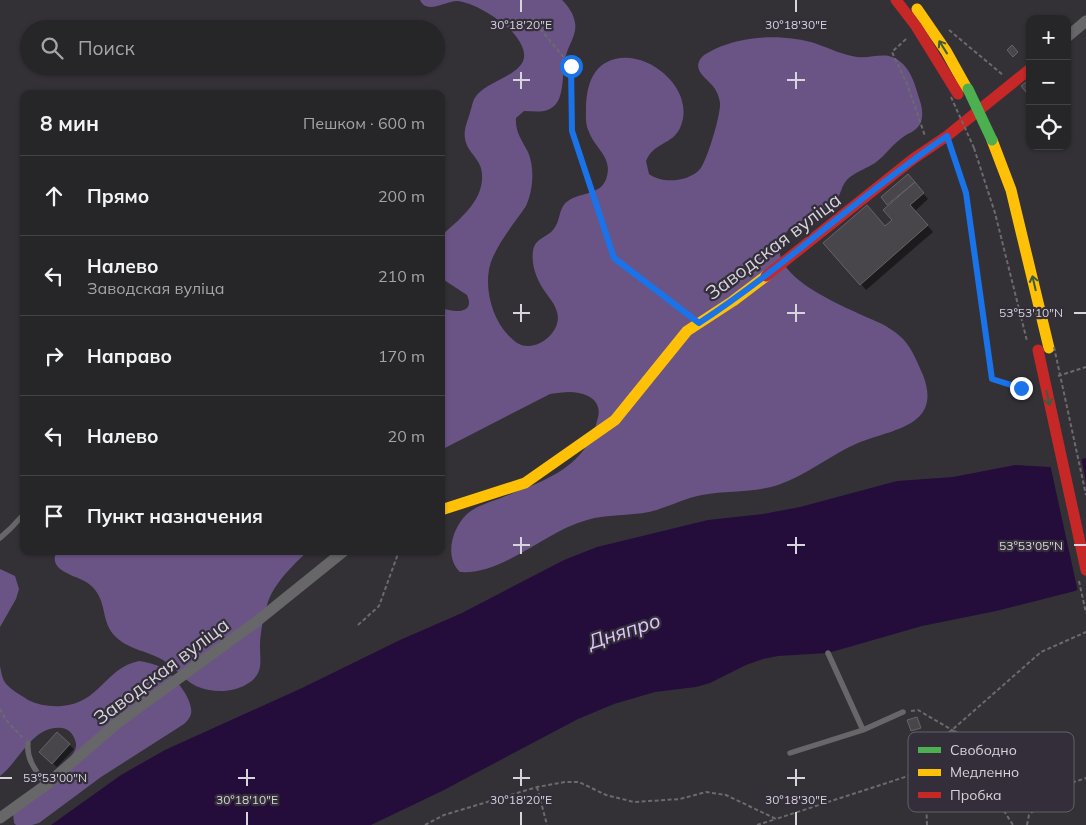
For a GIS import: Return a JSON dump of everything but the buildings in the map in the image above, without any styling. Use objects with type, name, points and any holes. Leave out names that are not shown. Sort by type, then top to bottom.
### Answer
[{"type":"main road","points":[[896,0],[916,26],[959,93]]},
{"type":"main road","points":[[910,0],[926,20],[946,51],[959,93],[983,145],[1058,383]]},
{"type":"main road","name":"Заводская вуліца","points":[[445,509],[525,483],[615,420],[687,331],[734,301],[913,158],[947,136],[1026,72]]},
{"type":"main road","points":[[983,145],[1011,190],[1047,348],[1086,570]]},
{"type":"street","points":[[1071,34],[1086,21]]},
{"type":"street","name":"Заводская вуліца","points":[[0,818],[46,785],[116,724],[256,622],[339,555]]},
{"type":"lane","points":[[0,538],[20,518]]},
{"type":"lane","points":[[828,653],[863,730]]},
{"type":"lane","points":[[790,753],[863,730],[903,712]]},
{"type":"lane","points":[[28,744],[31,763],[46,785]]},
{"type":"path","points":[[532,19],[571,66],[572,131],[614,258],[699,323]]},
{"type":"path","points":[[943,24],[1013,83]]},
{"type":"path","points":[[906,38],[892,52],[907,84],[929,148]]},
{"type":"path","points":[[959,93],[983,145],[994,213],[1027,342]]},
{"type":"path","points":[[947,136],[966,193],[992,379],[1021,388],[1039,382]]},
{"type":"path","points":[[1047,348],[1086,495]]},
{"type":"path","points":[[1058,383],[1086,367]]},
{"type":"path","points":[[358,625],[379,606],[398,555]]},
{"type":"path","points":[[949,732],[1041,652],[1086,632]]},
{"type":"path","points":[[0,709],[6,720],[28,744]]},
{"type":"path","points":[[903,712],[918,710],[956,732]]},
{"type":"path","points":[[757,825],[908,776]]},
{"type":"path","points":[[1074,782],[1086,778]]},
{"type":"path","points":[[425,825],[444,815],[537,787],[565,782],[579,782],[606,795],[634,802],[680,799],[706,792],[726,795],[776,819]]},
{"type":"path","points":[[537,787],[547,825]]},
{"type":"path","points":[[927,812],[927,825]]},
{"type":"path","points":[[1005,812],[1013,825]]},
{"type":"path","points":[[1027,825],[1029,815],[1032,812]]},
{"type":"shaded area","points":[[420,0],[562,0],[570,10],[574,20],[575,30],[565,59],[562,89],[558,101],[551,109],[524,111],[516,118],[518,132],[532,165],[532,187],[526,206],[496,250],[488,276],[492,308],[497,318],[510,337],[523,346],[536,345],[551,335],[555,330],[558,318],[555,306],[535,273],[533,262],[534,247],[538,241],[550,233],[556,226],[562,209],[567,202],[598,189],[605,182],[607,176],[607,163],[592,138],[586,119],[590,84],[592,77],[601,66],[615,59],[629,58],[642,61],[655,67],[667,76],[676,88],[682,100],[684,114],[680,128],[677,134],[654,150],[646,161],[649,174],[661,179],[675,180],[689,177],[700,169],[710,148],[720,103],[716,90],[702,75],[698,64],[703,56],[715,49],[740,41],[779,37],[817,44],[857,57],[886,56],[897,59],[903,64],[912,78],[922,108],[920,124],[875,163],[850,177],[832,205],[790,229],[785,234],[779,249],[784,264],[795,277],[831,300],[892,330],[906,343],[923,375],[927,392],[926,406],[920,416],[898,429],[858,443],[799,476],[778,485],[769,488],[702,495],[649,512],[587,520],[556,533],[492,567],[460,572],[452,559],[451,551],[457,527],[467,514],[479,506],[560,472],[587,445],[594,430],[599,410],[594,400],[583,394],[569,392],[550,394],[445,448],[445,309],[456,311],[466,309],[469,301],[467,295],[445,281],[445,232],[471,207],[480,189],[482,179],[481,168],[465,140],[466,125],[473,102],[479,93],[519,68],[524,59],[523,49],[515,35],[504,24],[489,14],[464,2],[457,1],[432,7],[423,4]]},
{"type":"shaded area","points":[[56,555],[304,555],[284,576],[270,597],[262,626],[259,672],[247,684],[235,689],[222,691],[196,686],[163,660],[130,647],[118,639],[106,622],[102,602],[95,590],[89,584],[59,568],[55,558]]},
{"type":"shaded area","points":[[0,569],[15,576],[19,589],[16,599],[0,627]]},
{"type":"shaded area","points":[[139,661],[151,663],[162,668],[177,682],[186,695],[191,708],[191,714],[188,719],[184,724],[101,777],[39,823],[16,825],[13,813],[70,758],[76,743],[69,731],[62,728],[52,728],[43,732],[27,745],[0,776],[0,666],[4,681],[15,692],[36,703],[62,706],[85,699],[118,671],[127,665]]},
{"type":"water","name":"Дняпро","points":[[1086,458],[1086,586],[1075,591],[996,611],[922,626],[828,653],[778,656],[763,659],[746,665],[710,683],[696,687],[655,692],[614,704],[578,719],[442,791],[371,825],[51,825],[121,775],[165,750],[462,613],[564,560],[597,547],[708,520],[763,514],[800,507],[897,481],[953,477],[1015,465],[1049,467]]},
{"type":"pier","points":[[1081,457],[1086,482],[1086,589],[1078,592],[1050,464]]},
{"type":"traffic: slow","points":[[917,9],[946,51],[966,87]]},
{"type":"traffic: slow","points":[[992,140],[1011,190],[1049,348]]},
{"type":"traffic: slow","points":[[445,509],[525,483],[615,420],[687,331],[733,301],[766,276]]},
{"type":"traffic: jam","points":[[896,0],[916,26],[958,94]]},
{"type":"traffic: jam","points":[[766,276],[1026,72]]},
{"type":"traffic: jam","points":[[1038,350],[1086,570]]},
{"type":"traffic: fast","points":[[968,89],[992,140]]},
{"type":"route","points":[[571,66],[572,131],[614,258],[699,323],[734,301],[913,158],[947,136],[966,193],[992,379],[1021,388]]}]
